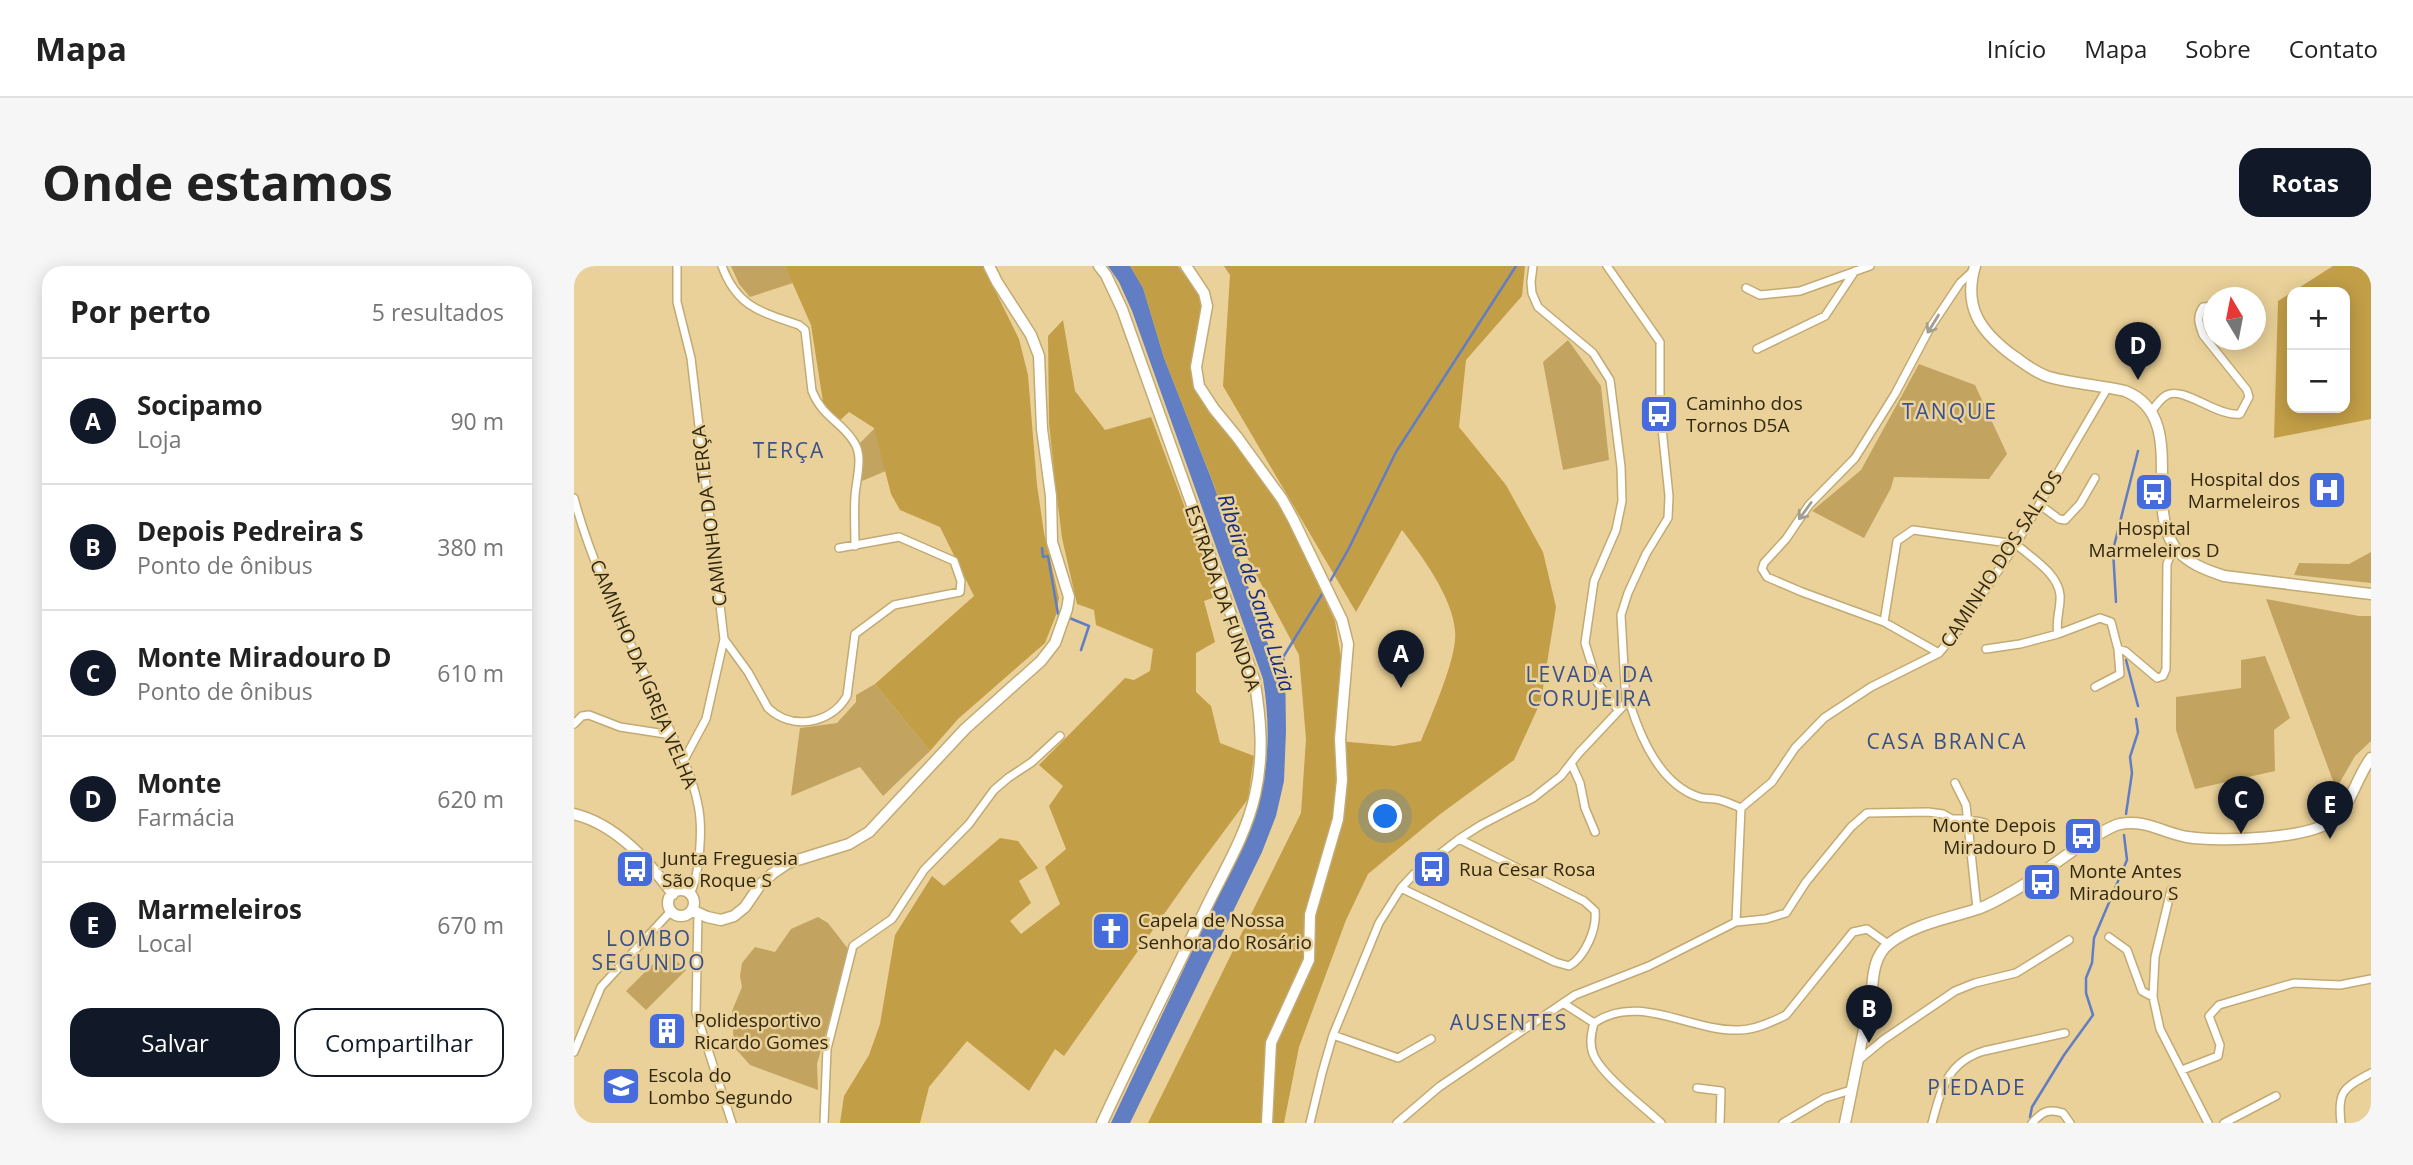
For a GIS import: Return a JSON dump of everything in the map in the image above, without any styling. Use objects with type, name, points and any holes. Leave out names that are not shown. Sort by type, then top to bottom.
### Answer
[{"type":"main road","points":[[695,912],[690,894],[684,891],[673,894],[669,902],[671,911],[681,916],[695,912],[721,920],[734,916],[745,907],[760,885],[788,863],[849,844],[869,832],[965,729],[1041,660],[1055,643],[1069,597],[1052,542],[1051,496],[1042,429],[1039,356],[1031,335],[989,266]]},
{"type":"main road","name":"ESTRADA DA FUNDOA","points":[[1098,266],[1106,275],[1122,309],[1254,679],[1261,737],[1261,763],[1255,795],[1236,846],[1102,1123]]},
{"type":"main road","points":[[1186,266],[1204,293],[1206,306],[1196,367],[1199,386],[1282,499],[1342,620],[1348,645],[1340,739],[1342,780],[1338,819],[1310,915],[1309,960],[1271,1043],[1267,1123]]},
{"type":"main road","points":[[1974,268],[1971,281],[1973,309],[1986,332],[2005,350],[2044,375],[2130,393],[2152,411],[2160,436],[2165,514],[2174,546],[2187,559],[2204,570],[2224,576],[2371,594]]},
{"type":"main road","points":[[1845,1123],[1874,968],[1888,944],[1915,929],[1977,909],[2024,884],[2117,824],[2150,824],[2186,837],[2212,839],[2295,834],[2321,828],[2339,816],[2371,758]]},
{"type":"main road","points":[[574,814],[597,821],[612,830],[655,871],[673,894]]},
{"type":"street","name":"CAMINHO DA TERÇA","points":[[677,266],[677,302],[691,358],[724,639],[706,719],[684,760]]},
{"type":"street","points":[[722,266],[739,298],[763,313],[799,325],[805,330],[812,391],[816,400],[823,412],[856,443],[859,457],[855,498],[855,546]]},
{"type":"street","points":[[1533,266],[1531,282],[1534,301],[1538,307],[1587,347],[1605,369],[1610,380],[1621,467],[1622,501],[1616,530],[1594,581],[1586,643],[1597,682],[1618,710]]},
{"type":"street","points":[[1607,266],[1660,342],[1661,408],[1670,496],[1668,519],[1646,554],[1621,615],[1626,703]]},
{"type":"street","points":[[1847,266],[1855,271]]},
{"type":"street","points":[[1746,288],[1760,295],[1800,291],[1870,266]]},
{"type":"street","points":[[1939,653],[1884,622],[1802,592],[1764,574],[1762,569],[1808,505],[1855,458],[1895,394],[1930,328],[1960,283],[1974,268]]},
{"type":"street","points":[[1757,349],[1825,316],[1855,271]]},
{"type":"street","points":[[2203,305],[2199,313],[2199,326],[2203,335]]},
{"type":"street","points":[[2152,411],[2170,393],[2180,393],[2222,413],[2239,414],[2249,397],[2247,390],[2215,350]]},
{"type":"street","name":"CAMINHO DOS SALTOS","points":[[1741,808],[1772,782],[1795,748],[1824,718],[1871,687],[1939,653],[1959,629],[2016,544],[2108,387]]},
{"type":"street","points":[[2040,505],[2059,519],[2065,520],[2080,504],[2095,478]]},
{"type":"street","name":"CAMINHO DA IGREJA VELHA","points":[[574,498],[597,564],[684,760],[699,806],[696,880],[690,894]]},
{"type":"street","points":[[1884,622],[1897,541],[1913,530],[2016,544],[2055,581],[2060,593],[2056,619],[2059,634]]},
{"type":"street","points":[[724,639],[734,649],[773,713],[805,722],[824,718],[842,704],[847,696],[855,634],[894,605],[960,592],[962,587],[954,561],[908,540],[890,538],[839,548]]},
{"type":"street","points":[[2118,649],[2125,651],[2157,678],[2162,676],[2166,669],[2167,564],[2174,546]]},
{"type":"street","points":[[1986,649],[2020,645],[2100,618],[2107,619],[2111,622],[2118,649],[2120,674],[2095,687]]},
{"type":"street","points":[[1310,1123],[1334,1035],[1379,923],[1401,888],[1414,874],[1459,839],[1533,798],[1561,776],[1626,703]]},
{"type":"street","points":[[1626,703],[1630,704],[1651,755],[1673,781],[1682,789],[1700,797],[1718,799],[1741,808],[1736,922]]},
{"type":"street","points":[[574,724],[582,716],[589,715],[620,727],[672,735]]},
{"type":"street","points":[[824,1123],[827,1049],[853,946],[892,919],[924,870],[969,824],[994,790],[1032,762],[1059,736]]},
{"type":"street","points":[[1571,763],[1595,832]]},
{"type":"street","points":[[1955,783],[1966,805],[1977,909]]},
{"type":"street","points":[[1397,1123],[1439,1087],[1574,995],[1649,966],[1736,922],[1766,919],[1790,910],[1806,882],[1851,827],[1867,813],[1913,811],[1943,814],[1952,820],[1966,819],[1985,824]]},
{"type":"street","points":[[1401,888],[1555,962],[1569,966],[1577,962],[1595,926],[1595,911],[1591,906],[1459,839]]},
{"type":"street","points":[[2171,890],[2155,957],[2153,997],[2161,1029],[2208,1123]]},
{"type":"street","points":[[574,1052],[601,987],[671,911]]},
{"type":"street","points":[[695,912],[696,1013],[733,1123]]},
{"type":"street","points":[[1661,1123],[1602,1069],[1594,1058],[1591,1033],[1594,1023],[1614,1013],[1634,1009],[1722,1029],[1754,1028],[1786,1015],[1853,932],[1867,929],[1888,944]]},
{"type":"street","points":[[2109,937],[2127,950],[2142,992],[2153,997]]},
{"type":"street","points":[[1856,1063],[1883,1040],[1955,991],[2016,973],[2069,940]]},
{"type":"street","points":[[2182,1070],[2218,1056],[2220,1045],[2209,1016],[2219,1005],[2294,983],[2340,985],[2371,979]]},
{"type":"street","points":[[1563,1003],[1594,1023]]},
{"type":"street","points":[[1932,1123],[1942,1086],[1960,1062],[1984,1051],[2065,1033]]},
{"type":"street","points":[[1334,1035],[1398,1058],[1431,1040]]},
{"type":"street","points":[[2341,1123],[2339,1097],[2353,1083],[2371,1073]]},
{"type":"street","points":[[1697,1088],[1721,1091],[1720,1123]]},
{"type":"street","points":[[1783,1123],[1825,1098],[1851,1090]]},
{"type":"street","points":[[2224,1123],[2276,1096]]},
{"type":"street","points":[[2032,1123],[2041,1113],[2052,1110],[2063,1112],[2070,1123]]},
{"type":"shaded area","points":[[731,266],[785,266],[793,283],[750,297],[739,284]]},
{"type":"shaded area","points":[[785,266],[983,266],[1019,339],[1028,375],[1037,485],[1044,533],[1059,598],[1056,615],[1045,643],[958,719],[930,751],[875,684],[974,596],[940,527],[900,510],[891,494],[874,428],[849,412],[838,422],[823,402],[811,325]]},
{"type":"shaded area","points":[[1130,266],[1178,266],[1203,300],[1191,367],[1195,389],[1283,509],[1335,621],[1342,663],[1338,741],[1394,746],[1421,741],[1437,702],[1455,642],[1449,605],[1435,578],[1402,530],[1356,612],[1223,386],[1230,275],[1224,266],[1525,266],[1522,296],[1466,360],[1459,427],[1506,485],[1543,552],[1556,607],[1541,701],[1514,760],[1439,815],[1368,874],[1346,920],[1299,1047],[1284,1123],[1148,1123],[1301,813],[1306,739],[1299,655],[1243,550],[1235,551],[1214,485],[1164,358],[1143,288]]},
{"type":"shaded area","points":[[2333,266],[2371,266],[2371,419],[2274,438],[2278,301],[2287,295],[2287,413],[2350,413],[2350,287],[2300,287]]},
{"type":"shaded area","points":[[1063,320],[1075,391],[1105,430],[1151,417],[1218,596],[1204,601],[1215,642],[1196,653],[1196,692],[1211,706],[1220,743],[1254,756],[1248,799],[1064,1056],[1055,1049],[1029,1091],[967,1041],[929,1087],[920,1123],[840,1123],[844,1096],[869,1055],[880,1024],[895,935],[932,876],[944,886],[1000,838],[1018,841],[1038,868],[1019,881],[1031,903],[1010,921],[1021,934],[1060,904],[1045,867],[1066,849],[1049,806],[1063,786],[1039,765],[1125,678],[1134,680],[1150,671],[1153,649],[1096,625],[1094,610],[1077,604],[1062,538],[1049,423],[1048,336]]},
{"type":"shaded area","points":[[1568,340],[1601,386],[1609,460],[1563,470],[1543,362]]},
{"type":"shaded area","points":[[1919,364],[1975,385],[2007,454],[1989,479],[1894,477],[1891,488],[1864,538],[1812,511],[1861,470]]},
{"type":"shaded area","points":[[875,428],[886,471],[862,481],[859,444]]},
{"type":"shaded area","points":[[2371,552],[2371,583],[2294,575],[2299,563],[2349,564]]},
{"type":"shaded area","points":[[2266,599],[2371,616],[2371,741],[2355,756],[2336,789]]},
{"type":"shaded area","points":[[2265,656],[2290,718],[2274,730],[2275,771],[2195,789],[2176,730],[2176,697],[2241,688],[2241,660]]},
{"type":"shaded area","points":[[875,684],[930,751],[883,796],[860,767],[791,796],[800,728],[837,723],[856,702],[856,695]]},
{"type":"shaded area","points":[[818,917],[828,923],[849,950],[817,1064],[818,1090],[750,1065],[734,1047],[732,1011],[742,987],[742,963],[755,947],[775,952],[791,929]]},
{"type":"shaded area","points":[[666,951],[686,970],[646,1010],[626,991]]},
{"type":"water","points":[[1108,266],[1130,266],[1143,288],[1164,358],[1213,483],[1273,659],[1278,656],[1285,659],[1284,781],[1276,816],[1262,852],[1130,1123],[1111,1123],[1254,820],[1266,768],[1268,733],[1263,679],[1132,311],[1119,282]]},
{"type":"waterway","points":[[1328,585],[1396,452],[1516,266]]},
{"type":"waterway","points":[[2116,602],[2113,550],[2138,451]]},
{"type":"waterway","points":[[1042,548],[1043,557],[1048,556],[1060,615]]},
{"type":"waterway","name":"Ribeira de Santa Luzia","points":[[1282,659],[1324,591]]},
{"type":"waterway","points":[[1067,617],[1089,626],[1081,650]]},
{"type":"waterway","points":[[2126,660],[2138,706]]},
{"type":"waterway","points":[[2126,814],[2132,773],[2130,757],[2138,732],[2136,719]]},
{"type":"waterway","points":[[2030,1117],[2032,1107],[2064,1055],[2093,1015],[2086,993],[2086,978],[2092,963],[2094,938],[2127,860],[2124,835]]},
{"type":"place","name":"Monte","points":[[2138,380]]},
{"type":"place","name":"Caminho dos Tornos D5A","points":[[1659,414]]},
{"type":"place","name":"Hospital dos Marmeleiros","points":[[2327,490]]},
{"type":"place","name":"Hospital Marmeleiros D","points":[[2154,492]]},
{"type":"place","name":"Socipamo","points":[[1401,688]]},
{"type":"place","name":"Monte Miradouro D","points":[[2241,834]]},
{"type":"place","name":"Monte Depois Miradouro D","points":[[2083,836]]},
{"type":"place","name":"Marmeleiros","points":[[2330,839]]},
{"type":"place","name":"Junta Freguesia São Roque S","points":[[635,869]]},
{"type":"place","name":"Rua Cesar Rosa","points":[[1432,869]]},
{"type":"place","name":"Monte Antes Miradouro S","points":[[2042,882]]},
{"type":"place","name":"Capela de Nossa Senhora do Rosário","points":[[1111,931]]},
{"type":"place","name":"Polidesportivo Ricardo Gomes","points":[[667,1031]]},
{"type":"place","name":"Depois Pedreira S","points":[[1869,1043]]},
{"type":"place","name":"Escola do Lombo Segundo","points":[[621,1086]]},
{"type":"district","name":"TANQUE","points":[[1950,412]]},
{"type":"district","name":"TERÇA","points":[[789,451]]},
{"type":"district","name":"LEVADA DA CORUJEIRA","points":[[1590,687]]},
{"type":"district","name":"CASA BRANCA","points":[[1947,742]]},
{"type":"district","name":"LOMBO SEGUNDO","points":[[649,951]]},
{"type":"district","name":"AUSENTES","points":[[1509,1023]]},
{"type":"district","name":"PIEDADE","points":[[1977,1088]]}]
